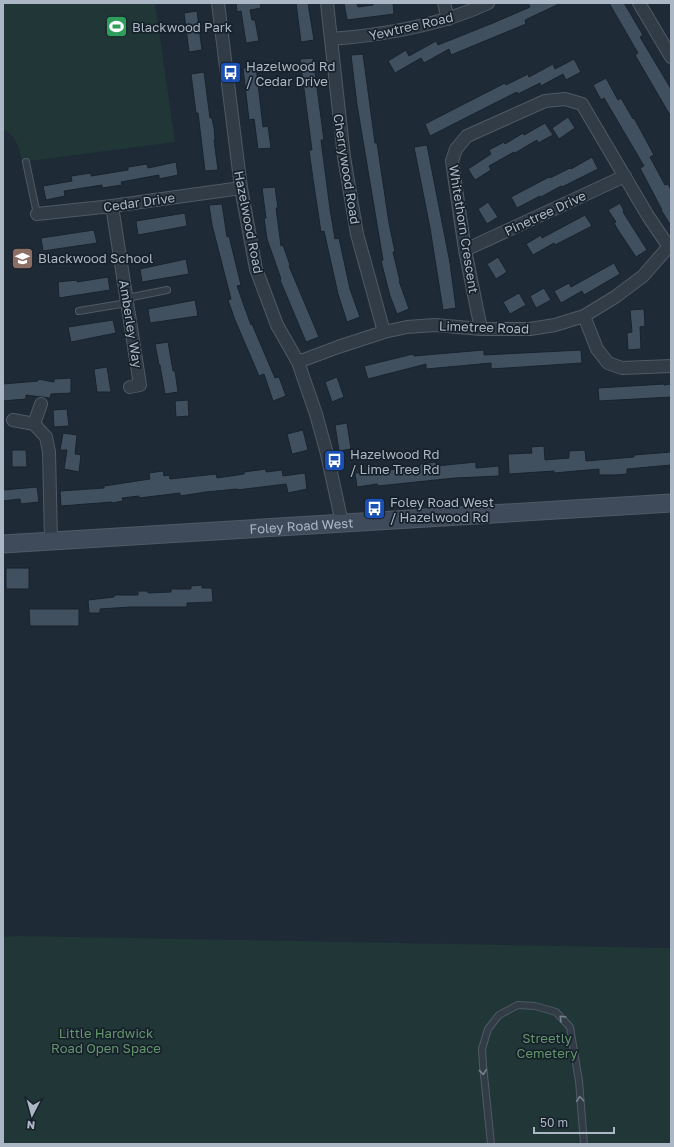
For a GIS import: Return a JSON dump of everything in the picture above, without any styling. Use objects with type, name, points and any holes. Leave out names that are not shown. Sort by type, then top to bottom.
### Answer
[{"type":"main road","name":"Foley Road West","points":[[3,544],[671,503]]},
{"type":"street","name":"Hazelwood Road","points":[[218,3],[241,188],[256,269],[277,326],[298,362],[316,414],[327,454],[342,523]]},
{"type":"street","name":"Cherrywood Road","points":[[327,3],[344,157],[357,234],[384,332]]},
{"type":"street","points":[[444,3],[448,19]]},
{"type":"street","name":"Yewtree Road","points":[[331,40],[369,36],[410,28],[448,19],[488,3]]},
{"type":"street","points":[[639,3],[671,57]]},
{"type":"street","name":"Whitethorn Crescent","points":[[481,329],[465,250],[452,161],[456,149],[467,136],[545,101],[565,99],[582,104],[648,216],[670,245]]},
{"type":"street","name":"Pinetree Drive","points":[[465,250],[625,176]]},
{"type":"street","name":"Cedar Drive","points":[[37,214],[112,206],[241,188]]},
{"type":"street","name":"Amberley Way","points":[[112,206],[140,385],[130,387]]},
{"type":"street","name":"Limetree Road","points":[[298,362],[338,346],[384,332],[407,327],[435,325],[481,329],[530,329],[555,325],[584,316],[615,297],[643,276],[670,245]]},
{"type":"street","points":[[584,316],[597,349],[608,363],[622,368],[671,366]]},
{"type":"street","points":[[34,424],[41,404]]},
{"type":"street","points":[[13,420],[34,424],[46,437],[49,452],[51,541]]},
{"type":"lane","points":[[26,162],[37,214]]},
{"type":"lane","points":[[79,311],[167,290]]},
{"type":"lane","points":[[491,1144],[482,1049],[488,1029],[499,1015],[518,1005],[535,1006],[556,1012],[570,1027],[579,1081],[584,1144]]},
{"type":"green space","name":"Blackwood Park","points":[[3,3],[155,3],[175,142],[22,162],[17,143],[11,135],[3,130]]},
{"type":"green space","points":[[20,936],[671,948],[671,1144],[3,1144],[3,937]]},
{"type":"building","points":[[236,3],[260,3],[261,8],[250,10],[252,20],[255,20],[259,41],[246,43],[241,11],[237,12]]},
{"type":"building","points":[[296,3],[308,3],[314,40],[301,42]]},
{"type":"building","points":[[344,3],[357,3],[358,7],[373,5],[373,3],[393,3],[394,14],[347,20]]},
{"type":"building","points":[[528,3],[561,3],[525,20],[526,24],[451,55],[449,49],[424,63],[421,58],[395,73],[388,61],[406,50],[409,56],[436,41],[438,45],[493,23],[530,7]]},
{"type":"building","points":[[609,3],[624,3],[643,35],[640,37],[671,89],[671,117],[635,55],[638,53]]},
{"type":"building","points":[[197,11],[202,50],[189,52],[184,13]]},
{"type":"building","points":[[363,54],[375,143],[377,143],[395,252],[393,252],[399,281],[409,309],[397,314],[390,296],[381,261],[383,260],[357,105],[351,55]]},
{"type":"building","points":[[313,58],[324,140],[321,140],[335,239],[339,238],[350,289],[360,317],[347,322],[338,294],[324,231],[321,232],[309,150],[312,150],[300,59]]},
{"type":"building","points":[[574,59],[581,72],[566,80],[563,74],[541,86],[540,83],[518,94],[517,92],[430,136],[425,124],[505,83],[506,85],[528,74],[529,77],[553,64],[555,69]]},
{"type":"building","points":[[256,66],[263,127],[268,126],[271,148],[258,149],[254,119],[249,120],[243,68]]},
{"type":"building","points":[[204,72],[210,118],[212,118],[214,128],[218,170],[205,171],[198,113],[196,113],[191,74]]},
{"type":"building","points":[[606,78],[618,100],[621,98],[633,119],[634,118],[654,155],[650,157],[665,185],[668,184],[671,190],[671,226],[661,210],[640,168],[644,166],[604,98],[601,100],[593,85]]},
{"type":"building","points":[[568,117],[575,128],[559,139],[552,128]]},
{"type":"building","points":[[545,123],[553,135],[538,143],[537,140],[489,166],[491,170],[475,180],[468,169],[491,154],[489,150],[504,142],[505,144],[523,133],[524,135]]},
{"type":"building","points":[[427,145],[450,263],[456,308],[443,310],[430,228],[414,147]]},
{"type":"building","points":[[592,157],[598,169],[517,208],[511,197],[549,177],[550,178],[570,168],[571,169]]},
{"type":"building","points":[[176,162],[178,175],[159,179],[159,175],[121,182],[122,185],[102,188],[102,185],[64,191],[65,196],[46,200],[43,186],[72,181],[71,176],[91,173],[91,176],[128,170],[128,167],[147,164],[148,168]]},
{"type":"building","points":[[275,187],[281,246],[283,245],[290,265],[289,266],[319,337],[306,342],[280,280],[281,279],[267,239],[262,188]]},
{"type":"building","points":[[488,202],[498,217],[487,224],[478,209]]},
{"type":"building","points":[[620,203],[624,211],[623,212],[647,250],[636,257],[618,230],[614,223],[616,222],[608,210]]},
{"type":"building","points":[[222,204],[227,237],[229,236],[241,285],[237,286],[251,325],[252,324],[275,378],[279,377],[286,396],[273,401],[264,374],[259,376],[228,300],[231,299],[212,225],[209,205]]},
{"type":"building","points":[[185,213],[187,226],[138,235],[136,221]]},
{"type":"building","points":[[585,215],[592,226],[555,245],[554,243],[533,255],[526,244],[541,235],[542,238]]},
{"type":"building","points":[[94,230],[97,243],[43,251],[41,238]]},
{"type":"building","points":[[498,257],[507,272],[496,279],[487,264]]},
{"type":"building","points":[[186,259],[189,274],[142,282],[140,269]]},
{"type":"building","points":[[614,263],[620,274],[584,295],[582,291],[561,303],[554,291],[569,283],[571,287]]},
{"type":"building","points":[[108,277],[110,290],[59,298],[58,282],[77,280],[77,282]]},
{"type":"building","points":[[544,288],[551,300],[536,308],[530,296]]},
{"type":"building","points":[[519,293],[526,305],[510,314],[503,302]]},
{"type":"building","points":[[195,300],[198,316],[150,323],[148,309]]},
{"type":"building","points":[[644,309],[645,326],[640,327],[641,349],[628,350],[627,333],[632,332],[630,310]]},
{"type":"building","points":[[113,320],[116,333],[71,342],[68,327]]},
{"type":"building","points":[[168,342],[178,392],[165,394],[155,344]]},
{"type":"building","points":[[484,350],[484,355],[581,350],[582,363],[491,369],[491,363],[426,369],[426,364],[368,379],[364,366],[413,354],[414,356]]},
{"type":"building","points":[[107,367],[111,392],[97,392],[94,369]]},
{"type":"building","points":[[337,377],[344,397],[332,402],[325,382]]},
{"type":"building","points":[[71,378],[71,393],[51,394],[50,398],[26,395],[26,399],[3,401],[3,384],[38,381],[38,379],[54,382],[54,379]]},
{"type":"building","points":[[671,384],[671,397],[599,401],[598,388]]},
{"type":"building","points":[[188,400],[189,416],[176,417],[175,401]]},
{"type":"building","points":[[67,409],[69,426],[54,427],[53,410]]},
{"type":"building","points":[[347,423],[351,449],[339,451],[335,425]]},
{"type":"building","points":[[303,430],[308,450],[292,454],[287,434]]},
{"type":"building","points":[[63,433],[77,435],[75,454],[81,455],[79,472],[64,469],[67,450],[60,450]]},
{"type":"building","points":[[544,446],[545,460],[569,458],[569,451],[585,450],[586,461],[671,452],[671,465],[627,469],[627,474],[615,475],[599,475],[599,469],[554,473],[554,471],[509,474],[508,454],[532,453],[531,447]]},
{"type":"building","points":[[12,450],[26,450],[27,467],[12,467]]},
{"type":"building","points":[[436,462],[436,466],[476,462],[476,468],[499,466],[499,476],[455,478],[378,486],[377,484],[357,487],[355,473],[420,467],[420,464]]},
{"type":"building","points":[[266,469],[266,472],[282,470],[283,476],[305,473],[307,489],[288,493],[286,484],[180,496],[180,493],[139,498],[139,496],[122,498],[123,501],[112,503],[61,506],[60,491],[104,488],[104,486],[150,479],[149,473],[163,471],[164,476],[169,475],[170,479],[216,474],[217,478]]},
{"type":"building","points":[[37,487],[39,502],[21,504],[20,499],[3,501],[3,490]]},
{"type":"building","points":[[6,568],[29,568],[29,589],[6,589]]},
{"type":"building","points":[[202,585],[202,588],[212,588],[213,602],[187,603],[187,607],[130,607],[100,609],[100,613],[89,613],[88,600],[114,597],[114,595],[138,595],[138,591],[148,591],[148,593],[171,592],[171,589],[191,589],[191,586]]},
{"type":"building","points":[[29,609],[79,609],[79,626],[30,626]]},
{"type":"place","name":"Blackwood Park","points":[[117,27]]},
{"type":"place","name":"Hazelwood Rd / Cedar Drive","points":[[230,73]]},
{"type":"place","name":"Blackwood School","points":[[22,258]]},
{"type":"place","name":"Hazelwood Rd / Lime Tree Rd","points":[[335,461]]},
{"type":"place","name":"Foley Road West / Hazelwood Rd","points":[[375,509]]},
{"type":"park label","name":"Little Hardwick Road Open Space","points":[[106,1040]]},
{"type":"park label","name":"Streetly Cemetery","points":[[547,1046]]}]
